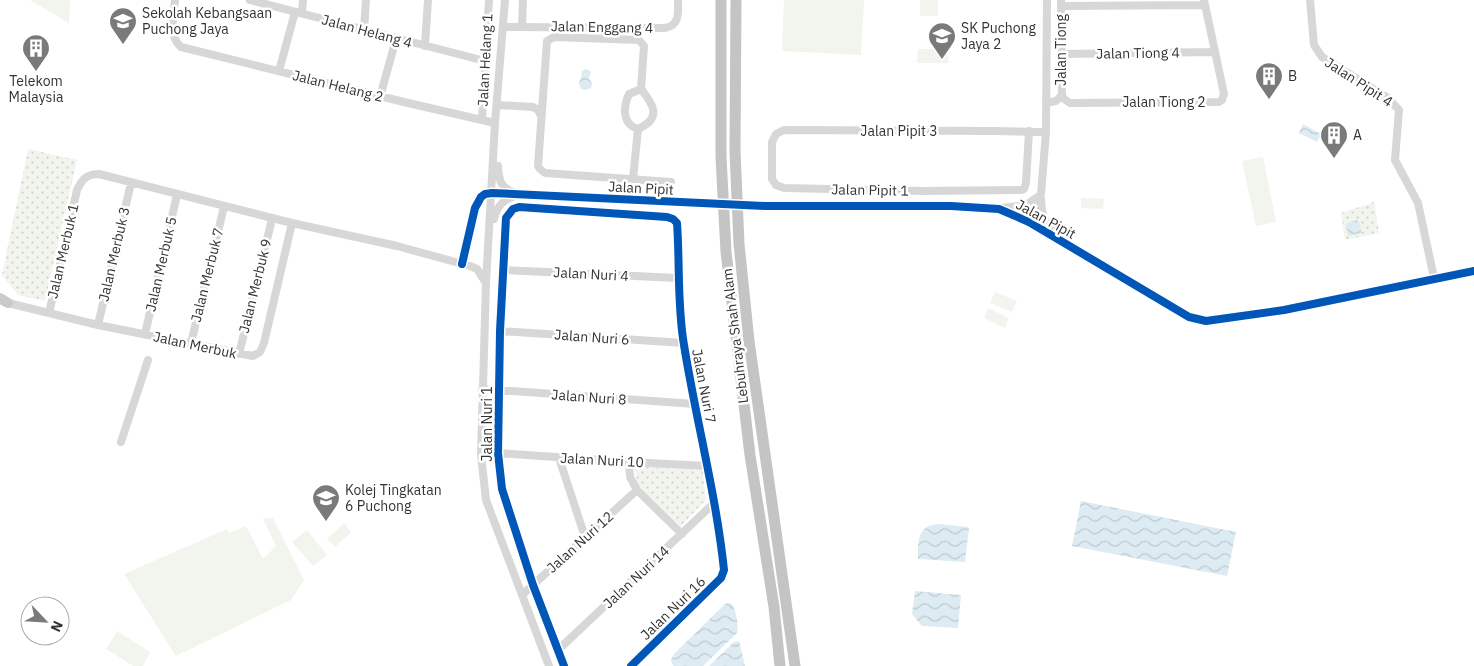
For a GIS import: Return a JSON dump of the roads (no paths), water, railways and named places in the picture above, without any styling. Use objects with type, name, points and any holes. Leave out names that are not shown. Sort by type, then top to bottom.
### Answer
[{"type":"highway","name":"Lebuhraya Shah Alam","points":[[721,0],[721,157],[726,252],[750,455],[774,607],[780,666]]},
{"type":"highway","name":"Lebuhraya Shah Alam","points":[[736,0],[735,151],[739,244],[749,342],[795,666]]},
{"type":"street","name":"Jalan Helang 2","points":[[175,0],[174,36],[177,44],[181,47],[380,97],[495,123]]},
{"type":"street","name":"Jalan Helang 4","points":[[250,0],[485,61]]},
{"type":"street","points":[[279,71],[302,0]]},
{"type":"street","points":[[364,30],[366,0]]},
{"type":"street","points":[[425,46],[428,0]]},
{"type":"street","name":"Jalan Helang 1","points":[[482,120],[489,0]]},
{"type":"street","points":[[505,0],[495,123],[486,283],[481,455],[486,500],[549,666]]},
{"type":"street","points":[[522,26],[523,0]]},
{"type":"street","name":"Jalan Enggang 4","points":[[503,27],[664,28],[674,25],[676,22],[678,0]]},
{"type":"street","name":"Jalan Pipit","points":[[1029,222],[1041,194],[1046,132],[1046,0]]},
{"type":"street","name":"Jalan Pipit 4","points":[[1310,0],[1312,36],[1317,51],[1328,63],[1388,98],[1399,110],[1395,160],[1418,203],[1434,278]]},
{"type":"street","points":[[1061,3],[1205,3]]},
{"type":"street","name":"Jalan Tiong","points":[[1061,3],[1063,97]]},
{"type":"street","name":"Jalan Tiong 2","points":[[1063,97],[1070,103],[1219,102],[1224,94],[1205,3]]},
{"type":"street","points":[[641,89],[629,94],[626,105],[626,121],[629,126],[638,129],[646,125],[653,113],[652,103],[641,89],[644,46],[639,40],[554,38],[547,41],[538,166],[545,173],[671,182]]},
{"type":"street","points":[[380,97],[396,39]]},
{"type":"street","name":"Jalan Tiong 4","points":[[1061,54],[1214,52]]},
{"type":"street","points":[[533,107],[542,97]]},
{"type":"street","points":[[1046,103],[1063,97]]},
{"type":"street","points":[[497,105],[533,107],[538,110],[541,116]]},
{"type":"street","points":[[633,179],[638,129]]},
{"type":"street","name":"Jalan Pipit 3","points":[[772,157],[772,142],[776,134],[784,130],[1046,132]]},
{"type":"street","name":"Jalan Pipit 1","points":[[772,157],[772,179],[776,185],[784,188],[1020,190],[1025,186],[1029,131]]},
{"type":"street","points":[[495,132],[501,185],[519,195]]},
{"type":"street","name":"Jalan Merbuk 1","points":[[49,313],[77,190],[84,178],[90,174],[100,174],[131,183]]},
{"type":"street","points":[[131,183],[224,207],[397,246],[462,264],[477,269],[486,283]]},
{"type":"street","name":"Jalan Merbuk 3","points":[[98,325],[131,183]]},
{"type":"street","points":[[462,264],[477,202],[485,194],[492,193]]},
{"type":"street","name":"Jalan Pipit","points":[[492,193],[766,206],[952,206],[1000,209],[1029,222],[1189,317],[1206,321],[1284,310],[1474,271]]},
{"type":"street","name":"Jalan Merbuk 5","points":[[145,334],[177,194]]},
{"type":"street","points":[[1000,209],[1026,205],[1041,194]]},
{"type":"street","points":[[1041,194],[1042,216],[1046,223],[1068,245]]},
{"type":"street","points":[[490,233],[501,202],[519,195]]},
{"type":"street","name":"Jalan Merbuk 7","points":[[191,343],[224,207]]},
{"type":"street","name":"Jalan Nuri 7","points":[[519,207],[667,217],[673,219],[677,224],[678,278],[684,343],[723,564]]},
{"type":"street","name":"Jalan Nuri 1","points":[[519,207],[513,209],[506,218],[500,331],[498,453],[502,489],[533,584],[564,666]]},
{"type":"street","name":"Jalan Merbuk 9","points":[[239,354],[272,218]]},
{"type":"street","name":"Jalan Merbuk","points":[[2,301],[98,325],[239,354],[257,355],[262,348],[292,223]]},
{"type":"street","name":"Jalan Nuri 4","points":[[504,270],[678,278]]},
{"type":"street","name":"Jalan Nuri 6","points":[[500,331],[684,343]]},
{"type":"street","points":[[121,442],[148,360]]},
{"type":"street","name":"Jalan Nuri 8","points":[[482,389],[695,404]]},
{"type":"street","name":"Jalan Nuri 10","points":[[498,453],[707,466]]},
{"type":"street","points":[[559,458],[585,537]]},
{"type":"street","points":[[629,462],[630,477],[637,490],[682,534]]},
{"type":"street","name":"Jalan Nuri 12","points":[[522,595],[637,490]]},
{"type":"street","name":"Jalan Nuri 14","points":[[558,650],[713,504]]},
{"type":"street","name":"Jalan Nuri 16","points":[[631,666],[721,578],[723,575],[723,564]]},
{"type":"water","points":[[585,69],[591,72],[589,78],[592,84],[591,88],[586,90],[581,89],[579,83],[582,71]]},
{"type":"water","points":[[1303,124],[1321,134],[1317,142],[1299,133]]},
{"type":"water","points":[[1357,220],[1360,224],[1361,233],[1348,236],[1346,224]]},
{"type":"water","points":[[1081,501],[1236,532],[1227,576],[1072,546]]},
{"type":"water","points":[[939,524],[969,528],[965,562],[918,559],[918,546],[923,531],[932,525]]},
{"type":"water","points":[[915,591],[961,595],[958,628],[922,626],[912,614]]},
{"type":"water","points":[[728,603],[732,604],[735,610],[737,633],[703,666],[674,666],[671,659],[675,653]]},
{"type":"water","points":[[739,641],[745,666],[709,666],[734,642]]},
{"type":"place","name":"Sekolah Kebangsaan Puchong Jaya","points":[[123,45]]},
{"type":"place","name":"SK Puchong Jaya 2","points":[[942,60]]},
{"type":"place","name":"Telekom Malaysia","points":[[36,72]]},
{"type":"place","name":"B","points":[[1269,100]]},
{"type":"place","name":"A","points":[[1334,159]]},
{"type":"place","name":"Kolej Tingkatan 6 Puchong","points":[[326,522]]}]
